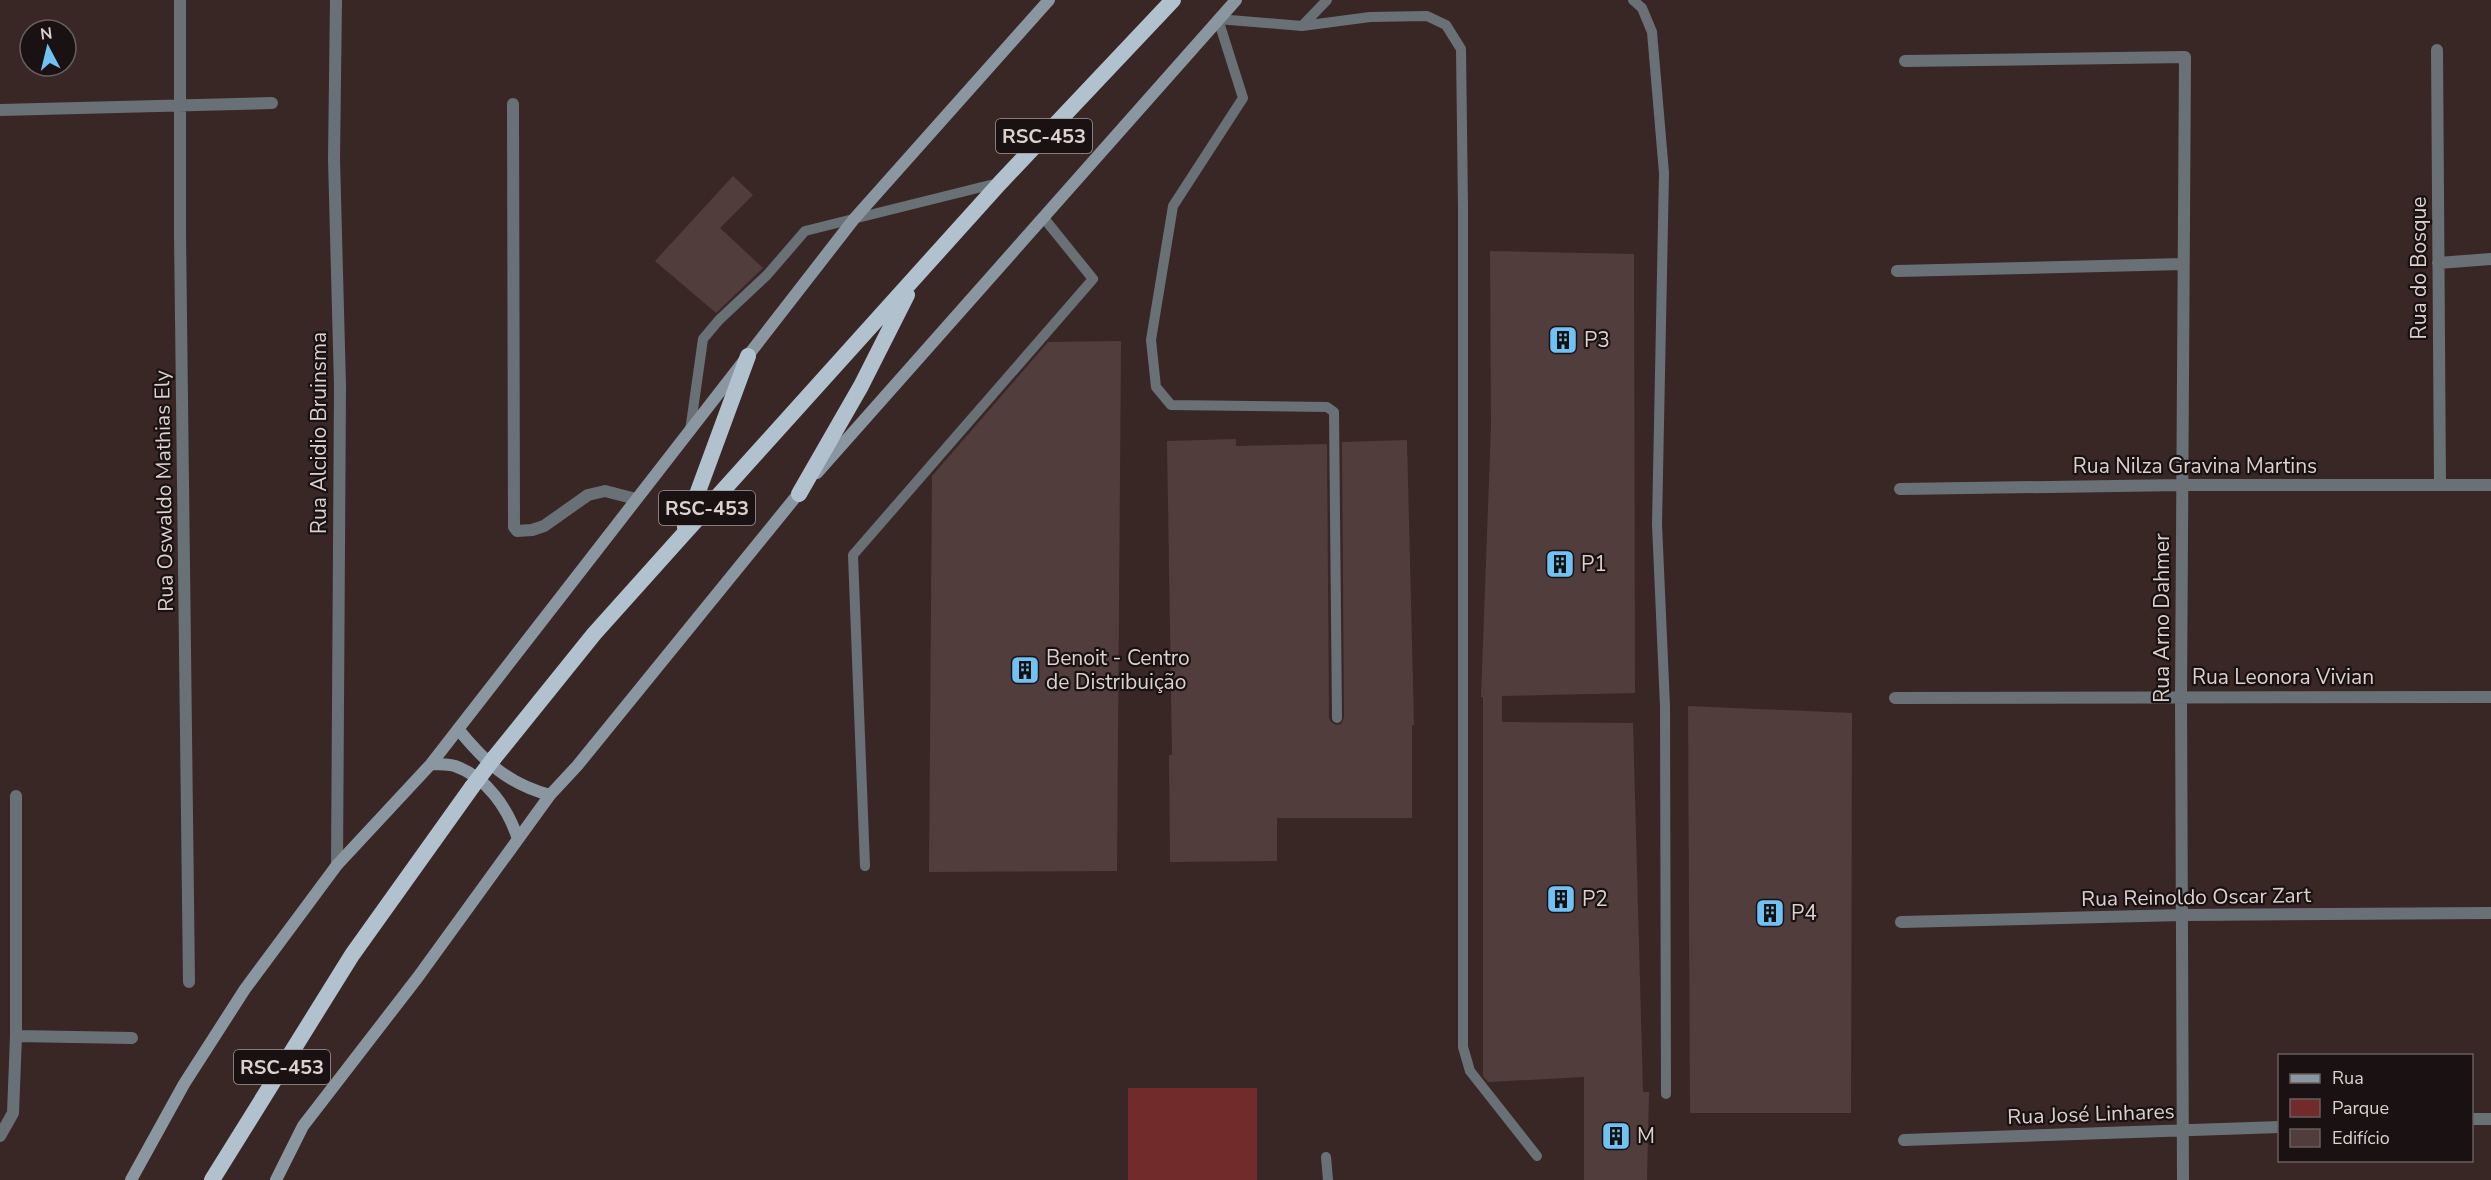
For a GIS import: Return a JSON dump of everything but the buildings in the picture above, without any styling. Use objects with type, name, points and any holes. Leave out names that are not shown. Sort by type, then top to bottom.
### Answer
[{"type":"highway","name":"RSC-453","points":[[212,1180],[352,955],[472,787],[594,634],[1000,183],[1173,0]]},
{"type":"highway","name":"RSC-453","points":[[799,494],[861,386],[917,275]]},
{"type":"highway","points":[[681,537],[748,356]]},
{"type":"main road","points":[[131,1180],[184,1083],[245,989],[338,865],[431,764],[854,219],[1049,0]]},
{"type":"main road","points":[[276,1180],[303,1126],[418,977],[550,795],[577,766],[799,494],[1236,0]]},
{"type":"main road","points":[[458,729],[474,748],[504,776],[528,789],[550,795]]},
{"type":"main road","points":[[431,764],[454,766],[487,787],[511,818],[518,839]]},
{"type":"street","name":"Rua Oswaldo Mathias Ely","points":[[180,0],[189,982]]},
{"type":"street","name":"Rua Alcidio Bruinsma","points":[[336,0],[334,159],[340,386],[338,865]]},
{"type":"street","name":"Rua do Bosque","points":[[2437,50],[2440,485]]},
{"type":"street","name":"Rua Arno Dahmer","points":[[1905,61],[2185,57],[2181,697],[2183,1180]]},
{"type":"street","points":[[0,110],[272,103]]},
{"type":"street","points":[[513,104],[514,527],[517,531],[544,526],[580,500],[605,491],[636,499]]},
{"type":"street","points":[[2438,263],[2491,259]]},
{"type":"street","points":[[1897,271],[2183,264]]},
{"type":"street","name":"Rua Nilza Gravina Martins","points":[[1900,489],[2182,485],[2491,485]]},
{"type":"street","name":"Rua Leonora Vivian","points":[[1895,698],[2491,697]]},
{"type":"street","points":[[0,1136],[13,1113],[16,1036],[16,796]]},
{"type":"street","name":"Rua Reinoldo Oscar Zart","points":[[1901,922],[2182,915],[2491,913]]},
{"type":"street","points":[[16,1036],[132,1038]]},
{"type":"street","points":[[2473,1119],[2491,1119]]},
{"type":"street","name":"Rua José Linhares","points":[[1904,1140],[2278,1126]]},
{"type":"lane","points":[[1302,26],[1327,0]]},
{"type":"lane","points":[[1633,0],[1642,8],[1652,32],[1664,173],[1658,524],[1665,706],[1666,1094]]},
{"type":"lane","points":[[1337,718],[1334,412],[1327,407],[1171,405],[1156,387],[1151,340],[1173,206],[1243,98],[1218,19],[1302,26],[1370,17],[1427,16],[1446,25],[1461,50],[1464,208],[1463,1047],[1470,1071],[1537,1156]]},
{"type":"lane","points":[[690,431],[703,339],[767,275],[805,231],[1000,183]]},
{"type":"lane","points":[[865,866],[853,555],[1093,279],[1043,217]]},
{"type":"lane","points":[[1326,1157],[1328,1180]]},
{"type":"green space","points":[[1128,1088],[1257,1088],[1257,1180],[1128,1180]]},
{"type":"place","name":"P3","points":[[1563,340]]},
{"type":"place","name":"P1","points":[[1560,564]]},
{"type":"place","name":"Benoit - Centro de Distribuição","points":[[1025,670]]},
{"type":"place","name":"P2","points":[[1561,899]]},
{"type":"place","name":"P4","points":[[1770,913]]},
{"type":"place","name":"M","points":[[1616,1136]]}]
